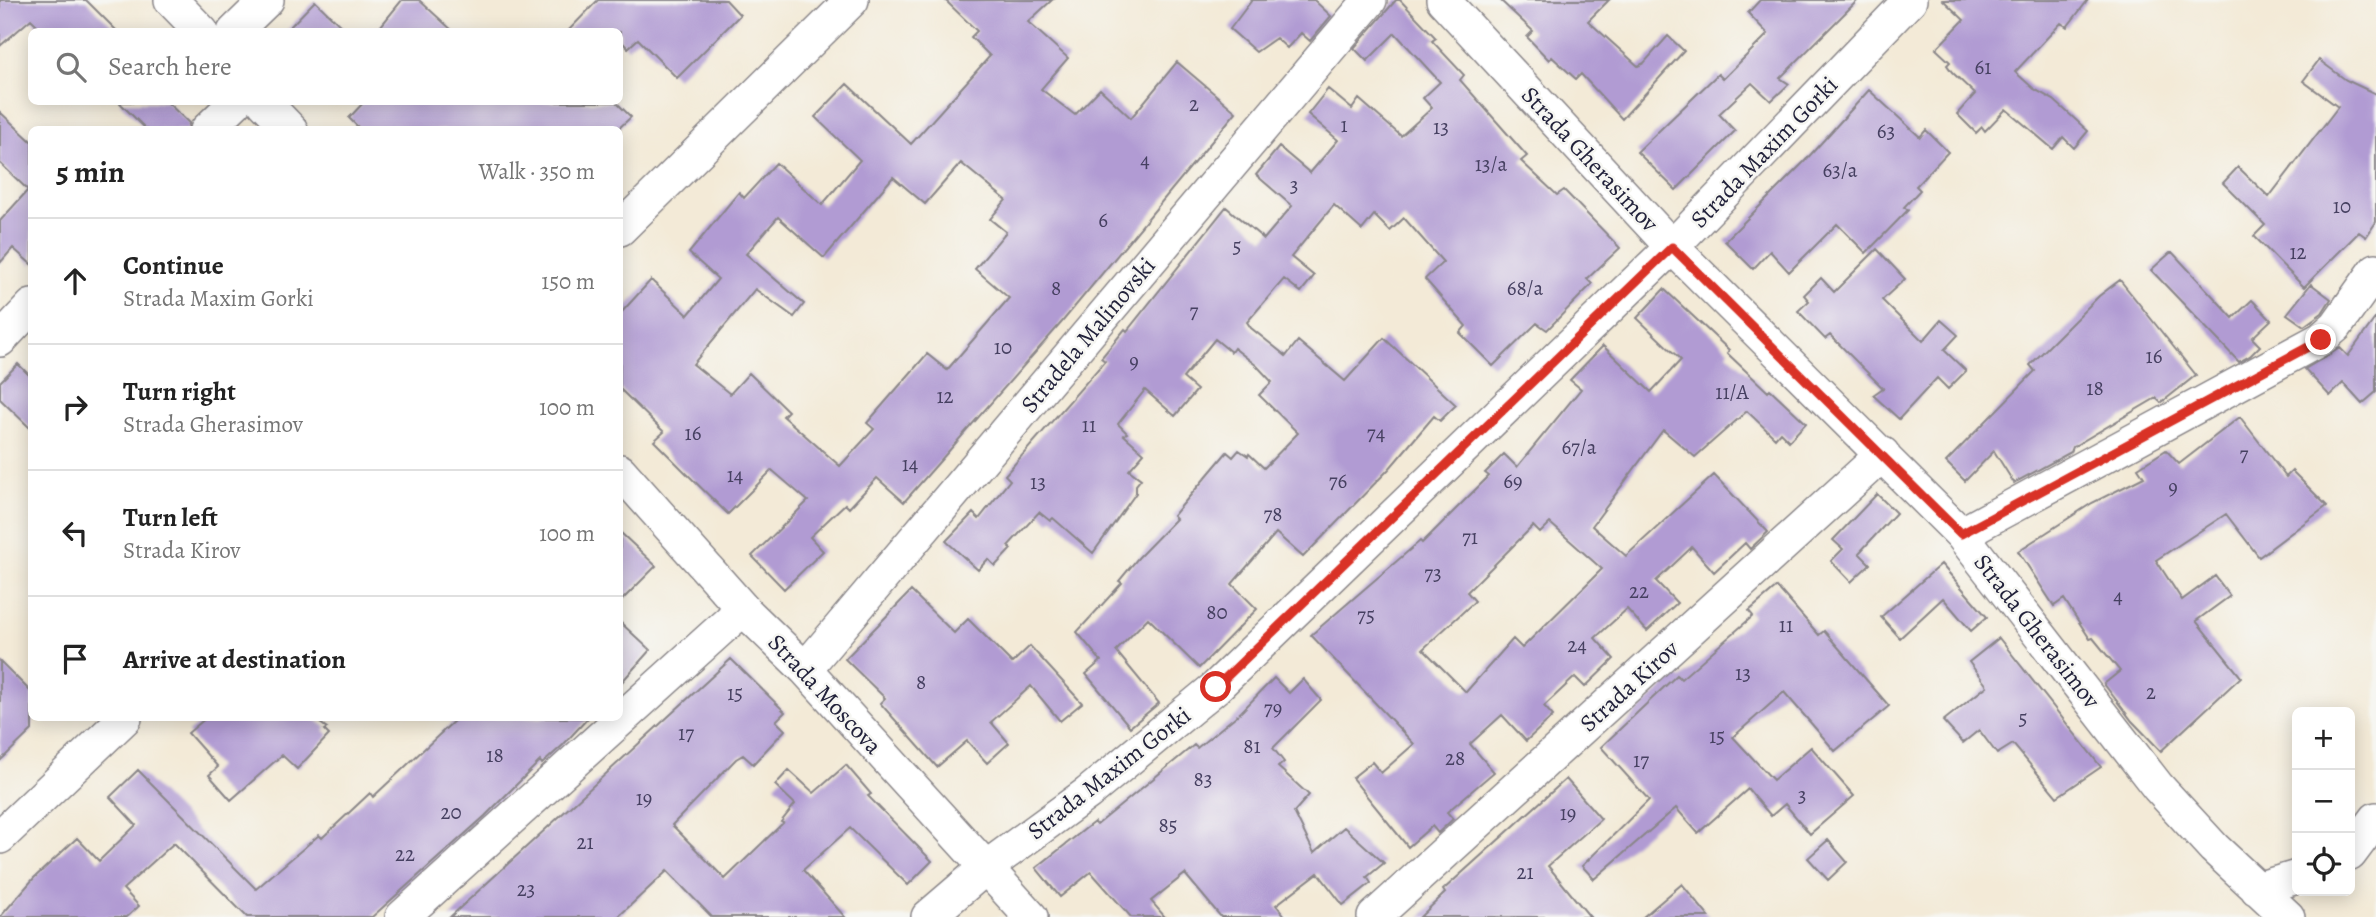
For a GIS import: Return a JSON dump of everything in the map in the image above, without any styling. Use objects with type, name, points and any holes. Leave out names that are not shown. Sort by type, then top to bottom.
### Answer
[{"type":"street","points":[[171,0],[198,28]]},
{"type":"street","points":[[238,28],[267,0]]},
{"type":"street","points":[[623,226],[852,0]]},
{"type":"street","name":"Stradela Malinovski","points":[[805,669],[1370,0]]},
{"type":"street","name":"Strada Gherasimov","points":[[1443,0],[1672,247],[1884,454],[1961,534],[2158,788],[2214,848],[2288,917]]},
{"type":"street","name":"Strada Maxim Gorki","points":[[928,917],[984,869],[1088,793],[1216,687],[1672,247],[1910,0]]},
{"type":"street","points":[[210,126],[233,105]]},
{"type":"street","points":[[267,105],[287,126]]},
{"type":"street","points":[[1961,534],[2321,340],[2336,326],[2376,270]]},
{"type":"street","points":[[0,340],[28,310]]},
{"type":"street","name":"Strada Kirov","points":[[1374,917],[1884,454]]},
{"type":"street","name":"Strada Moscova","points":[[623,474],[743,609],[805,669],[984,869],[1031,917]]},
{"type":"street","points":[[623,717],[743,609]]},
{"type":"street","points":[[0,837],[122,721]]},
{"type":"street","points":[[402,917],[619,721]]},
{"type":"street","points":[[2355,847],[2376,819]]},
{"type":"street","points":[[2257,889],[2292,878]]},
{"type":"building","points":[[0,0],[86,0],[114,28],[40,28],[31,19],[0,46]]},
{"type":"building","points":[[402,0],[419,0],[450,28],[379,28]]},
{"type":"building","points":[[598,0],[726,0],[740,15],[677,78],[638,39],[628,48],[623,43],[623,28],[571,28]]},
{"type":"building","points":[[945,0],[1052,0],[1028,22],[1068,58],[1041,89],[1075,115],[1100,89],[1131,118],[1177,62],[1236,112],[1062,322],[904,502],[877,478],[849,508],[845,504],[810,537],[823,551],[784,589],[752,556],[808,501],[772,470],[728,514],[654,441],[664,432],[623,392],[623,311],[651,280],[688,315],[718,279],[689,253],[739,192],[744,198],[776,163],[822,205],[860,160],[815,117],[847,84],[911,144],[990,56],[971,37],[977,31]],"holes":[[[961,163],[1006,200],[990,219],[1006,232],[975,269],[1009,298],[947,370],[927,354],[867,423],[874,429],[840,466],[783,416],[788,411],[749,373],[730,394],[693,364],[755,289],[794,317],[804,304],[746,254],[778,217],[824,258],[893,177],[925,204]]]},
{"type":"building","points":[[1252,0],[1314,0],[1331,16],[1310,41],[1301,33],[1287,48],[1276,38],[1256,52],[1230,29]]},
{"type":"building","points":[[1396,0],[1400,0],[1436,38],[1432,41],[1464,75],[1460,80],[1527,156],[1521,161],[1557,195],[1564,190],[1620,248],[1587,279],[1592,284],[1547,330],[1537,323],[1493,366],[1460,333],[1466,326],[1425,279],[1443,262],[1404,218],[1390,231],[1374,215],[1362,230],[1334,205],[1291,257],[1314,276],[1301,292],[1284,279],[1247,322],[1286,356],[1298,341],[1345,381],[1384,338],[1456,405],[1440,421],[1434,416],[1389,469],[1303,557],[1276,533],[1232,584],[1257,609],[1199,668],[1148,618],[1116,651],[1159,703],[1130,727],[1086,674],[1101,661],[1077,632],[1122,583],[1119,581],[1138,558],[1176,519],[1173,516],[1227,452],[1233,457],[1239,450],[1248,456],[1249,454],[1264,468],[1298,433],[1259,395],[1272,382],[1257,366],[1234,348],[1231,352],[1215,339],[1183,378],[1197,390],[1175,416],[1145,390],[1118,424],[1127,433],[1124,435],[1144,453],[1129,470],[1141,479],[1136,485],[1136,493],[1093,553],[1053,518],[1050,521],[1039,512],[1008,546],[1011,549],[995,566],[988,559],[978,570],[946,541],[973,513],[979,519],[1010,480],[1005,475],[1105,361],[1101,358],[1125,329],[1127,331],[1226,207],[1264,239],[1292,206],[1256,175],[1279,147],[1310,173],[1338,140],[1308,114],[1328,89],[1352,109],[1359,99],[1401,136],[1432,108],[1423,98],[1440,82],[1395,33],[1367,61],[1354,48]]},
{"type":"building","points":[[1500,0],[1609,0],[1588,21],[1638,66],[1644,63],[1668,36],[1684,51],[1622,119],[1581,74],[1576,79],[1552,57],[1549,60],[1527,37],[1533,31]]},
{"type":"building","points":[[1760,0],[1858,0],[1780,78],[1789,84],[1771,101],[1752,83],[1719,114],[1735,131],[1676,190],[1637,152],[1718,74],[1723,79],[1768,34],[1748,13]]},
{"type":"building","points":[[1943,0],[2088,0],[2067,27],[2061,23],[2015,72],[2034,89],[2054,100],[2088,131],[2074,148],[2063,137],[2053,149],[2006,109],[1985,131],[1982,127],[1976,133],[1957,114],[1975,94],[1952,72],[1947,65],[1950,62],[1936,49],[1964,20]]},
{"type":"building","points":[[315,1],[343,28],[289,28]]},
{"type":"building","points":[[2319,60],[2346,80],[2376,94],[2376,222],[2366,237],[2359,232],[2304,287],[2254,236],[2265,225],[2223,183],[2238,167],[2269,197],[2338,107],[2303,81]]},
{"type":"building","points":[[1869,90],[1920,137],[1926,130],[1948,152],[1916,186],[1920,190],[1904,207],[1908,210],[1866,253],[1837,224],[1789,272],[1770,251],[1753,269],[1725,241],[1804,162]]},
{"type":"building","points":[[122,105],[170,105],[189,123],[189,126],[143,126]]},
{"type":"building","points":[[361,105],[619,105],[631,117],[621,126],[357,126],[349,118]]},
{"type":"building","points":[[0,112],[28,138],[28,190],[0,163]]},
{"type":"building","points":[[28,190],[28,261],[13,248],[0,263],[0,221]]},
{"type":"building","points":[[1877,249],[1905,279],[1882,300],[1923,341],[1941,320],[1958,335],[1944,350],[1966,371],[1948,389],[1937,378],[1899,419],[1873,395],[1883,388],[1830,335],[1825,339],[1798,311],[1809,301],[1804,295],[1821,278],[1834,292]]},
{"type":"building","points":[[2173,253],[2233,318],[2252,300],[2271,320],[2252,338],[2260,346],[2250,356],[2239,362],[2151,270]]},
{"type":"building","points":[[2120,280],[2196,375],[2161,403],[2156,398],[2073,447],[2071,452],[2014,483],[1994,451],[1965,481],[1946,462],[2035,371],[2030,365],[2099,296]]},
{"type":"building","points":[[2311,284],[2331,299],[2322,313],[2304,326],[2287,314]]},
{"type":"building","points":[[1664,289],[1729,350],[1727,353],[1768,392],[1770,389],[1806,423],[1789,441],[1780,432],[1775,438],[1747,411],[1695,457],[1663,430],[1592,526],[1626,556],[1714,475],[1768,532],[1750,549],[1745,543],[1714,572],[1692,547],[1656,581],[1677,603],[1647,631],[1627,609],[1595,638],[1614,659],[1585,687],[1575,677],[1544,706],[1553,716],[1526,741],[1502,715],[1470,744],[1494,772],[1447,812],[1453,819],[1438,833],[1432,826],[1408,847],[1352,778],[1372,762],[1381,773],[1414,744],[1311,635],[1420,541],[1422,543],[1489,476],[1485,473],[1504,454],[1517,467],[1581,389],[1570,380],[1603,346],[1651,392],[1681,360],[1637,318]],"holes":[[[1550,523],[1602,569],[1522,648],[1513,639],[1466,692],[1423,649],[1475,601],[1467,592],[1533,526],[1540,533]]]},
{"type":"building","points":[[2376,317],[2376,392],[2362,404],[2343,383],[2330,396],[2305,369],[2340,348],[2348,356]]},
{"type":"building","points":[[18,364],[28,374],[28,426],[0,399],[0,382]]},
{"type":"building","points":[[2240,417],[2286,477],[2292,471],[2327,506],[2259,557],[2226,514],[2156,560],[2182,600],[2215,576],[2230,596],[2196,621],[2241,677],[2161,751],[2132,721],[2104,684],[2120,671],[2093,638],[2090,639],[2064,599],[2054,606],[2018,551],[2092,503],[2144,477],[2138,468],[2166,450],[2179,464]]},
{"type":"building","points":[[1877,494],[1896,513],[1859,553],[1870,564],[1851,582],[1831,561],[1843,549],[1833,540]]},
{"type":"building","points":[[623,535],[656,566],[623,599]]},
{"type":"building","points":[[1941,564],[1987,617],[1971,631],[1943,598],[1900,638],[1881,617]]},
{"type":"building","points":[[1777,587],[1819,635],[1824,631],[1889,706],[1835,751],[1784,692],[1733,737],[1773,780],[1811,747],[1854,796],[1810,834],[1785,804],[1771,816],[1748,789],[1698,833],[1676,808],[1594,879],[1582,866],[1649,800],[1601,747],[1677,675],[1681,679],[1753,616],[1749,611]]},
{"type":"building","points":[[911,591],[954,633],[968,619],[1012,663],[1030,646],[1082,703],[1060,721],[1031,686],[991,722],[1009,743],[987,763],[967,741],[937,767],[880,703],[885,698],[845,659]]},
{"type":"building","points":[[623,625],[650,650],[623,681]]},
{"type":"building","points":[[1999,638],[2101,767],[2057,797],[2013,744],[1997,754],[1979,730],[1963,743],[1943,721],[1987,686],[1969,662]]},
{"type":"building","points":[[731,659],[785,712],[776,721],[785,730],[753,764],[743,755],[736,759],[672,825],[725,879],[783,823],[781,822],[795,804],[775,785],[789,770],[814,793],[846,765],[871,794],[868,796],[932,861],[908,885],[850,828],[803,870],[845,917],[712,917],[667,871],[618,917],[450,917]]},
{"type":"building","points":[[0,661],[28,689],[28,721],[32,721],[32,730],[0,761]]},
{"type":"building","points":[[1274,678],[1289,693],[1303,679],[1321,700],[1273,748],[1284,762],[1278,767],[1309,795],[1294,812],[1314,853],[1344,827],[1384,863],[1367,877],[1371,883],[1343,905],[1318,873],[1276,905],[1286,917],[1221,917],[1185,874],[1151,901],[1165,917],[1131,917],[1091,872],[1060,897],[1036,868],[1094,822],[1097,825],[1194,745],[1197,748],[1241,712]]},
{"type":"building","points":[[202,721],[317,721],[327,728],[324,730],[329,735],[297,769],[282,755],[231,800],[209,775],[218,767],[188,733]]},
{"type":"building","points":[[454,721],[585,721],[563,745],[542,764],[540,761],[485,816],[372,917],[247,917],[174,843],[123,889],[139,906],[127,917],[0,917],[34,878],[77,838],[99,861],[136,825],[110,797],[138,770],[256,889],[319,835],[322,838],[370,793],[373,797]]},
{"type":"building","points":[[1566,779],[1601,819],[1548,866],[1590,917],[1420,917],[1445,893],[1443,890]]},
{"type":"building","points":[[1828,840],[1847,862],[1828,880],[1808,858]]},
{"type":"building","points":[[1682,884],[1709,917],[1643,917]]},
{"type":"route","points":[[1216,687],[1431,481],[1562,350],[1672,247],[1884,454],[1961,534],[2190,408],[2321,340]]}]
